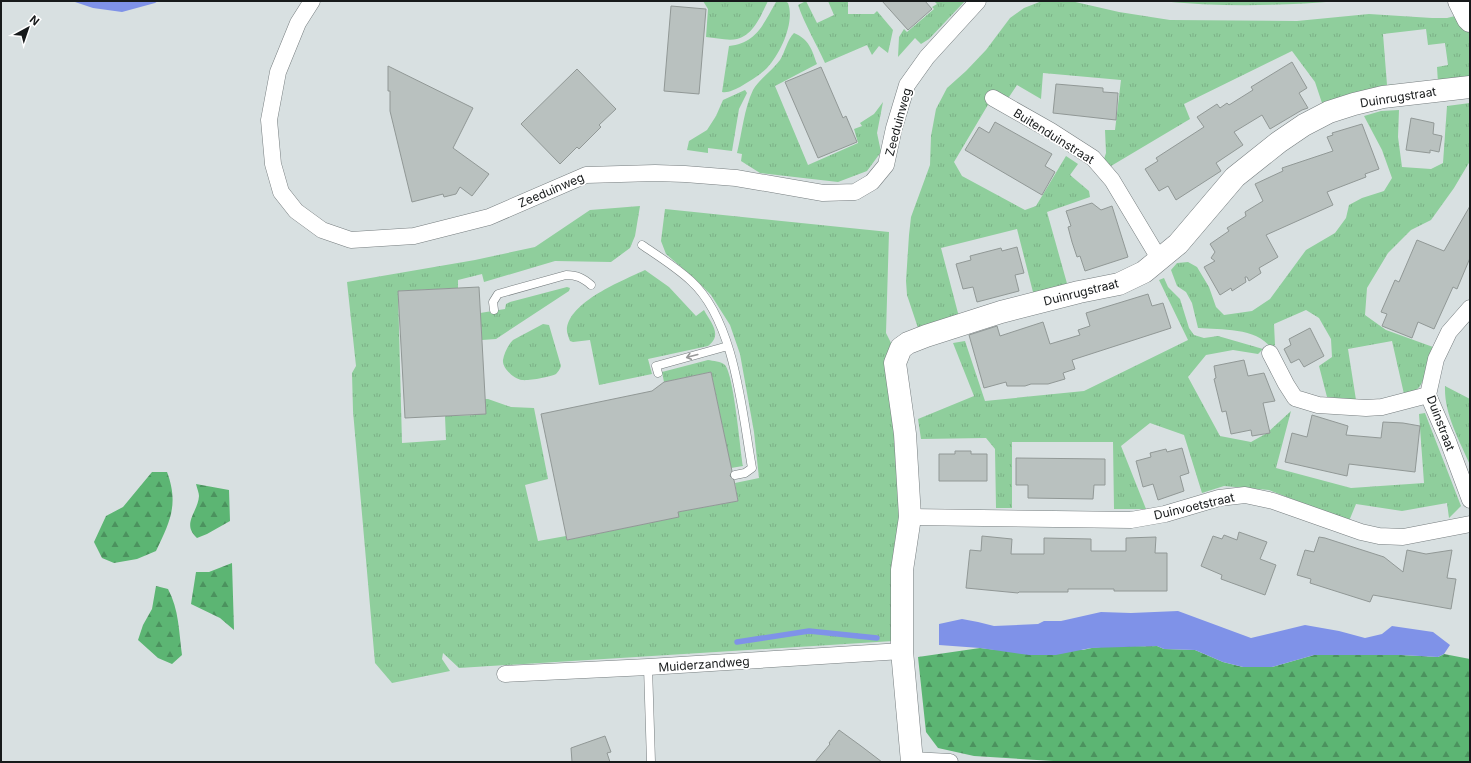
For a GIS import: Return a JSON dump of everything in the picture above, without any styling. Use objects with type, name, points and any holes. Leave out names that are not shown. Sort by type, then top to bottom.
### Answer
[{"type":"street","name":"Zeeduinweg","points":[[312,1],[298,23],[278,72],[269,120],[273,164],[281,192],[296,211],[322,230],[351,240],[414,236],[490,217],[586,175],[656,173],[685,174],[736,178],[823,193],[855,192],[872,182],[886,165],[894,128],[906,85],[927,57],[978,1]]},
{"type":"street","points":[[1459,1],[1470,21]]},
{"type":"street","name":"Duinrugstraat","points":[[910,517],[905,434],[895,363],[901,348],[908,343],[926,336],[1001,312],[1079,292],[1119,284],[1144,272],[1178,244],[1235,177],[1279,142],[1304,125],[1329,112],[1383,97],[1470,87]]},
{"type":"street","name":"Buitenduinstraat","points":[[993,98],[1093,158],[1112,180],[1160,260]]},
{"type":"street","name":"Duinstraat","points":[[1470,308],[1449,332],[1436,359],[1428,395],[1448,441],[1470,500]]},
{"type":"street","points":[[1270,353],[1295,398],[1318,405],[1366,408],[1382,407],[1428,395]]},
{"type":"street","name":"Duinvoetstraat","points":[[910,517],[1131,520],[1165,514],[1219,498],[1245,495],[1273,501],[1361,532],[1378,536],[1403,537],[1470,524]]},
{"type":"street","points":[[910,517],[902,570],[902,651],[912,761],[950,762]]},
{"type":"street","name":"Muiderzandweg","points":[[505,674],[648,667],[902,651]]},
{"type":"lane","points":[[642,245],[692,281],[710,304],[722,329],[734,369],[752,468],[745,473],[736,475]]},
{"type":"lane","points":[[494,310],[493,302],[498,294],[566,275],[582,277],[591,285]]},
{"type":"lane","points":[[657,369],[728,346]]},
{"type":"lane","points":[[648,667],[651,762]]},
{"type":"green space","points":[[703,1],[768,1],[760,18],[752,29],[743,37],[730,40],[706,37],[708,9]]},
{"type":"green space","points":[[785,1],[788,3],[790,19],[782,46],[772,62],[761,74],[740,87],[727,92],[722,92],[729,46],[739,44],[753,37],[763,25],[776,2]]},
{"type":"green space","points":[[806,1],[817,23],[834,15],[828,1],[848,1],[848,14],[874,14],[877,11],[893,30],[888,53],[879,46],[872,55],[867,45],[825,63],[798,5]]},
{"type":"green space","points":[[934,1],[965,1],[929,39],[921,44],[915,38],[898,57],[899,37],[904,29],[907,32],[934,9],[932,7],[937,4]]},
{"type":"green space","points":[[1042,1],[1071,1],[1119,12],[1170,20],[1297,21],[1369,14],[1432,18],[1447,18],[1459,15],[1470,32],[1470,80],[1438,83],[1437,67],[1448,65],[1445,43],[1428,45],[1426,29],[1383,34],[1387,85],[1399,84],[1399,88],[1324,109],[1315,82],[1292,51],[1184,104],[1190,119],[1111,166],[1104,159],[1106,153],[1105,130],[1115,130],[1121,80],[1043,73],[1041,99],[1017,85],[1006,99],[995,93],[954,162],[962,176],[1025,210],[1036,206],[1066,156],[1078,164],[1070,175],[1089,191],[1090,197],[1047,212],[1068,287],[1034,296],[1017,229],[941,248],[959,317],[919,331],[907,295],[906,281],[909,235],[911,217],[930,165],[931,136],[936,109],[947,88],[986,50],[1010,18],[1024,8]]},
{"type":"green space","points":[[1159,1],[1340,1],[1250,5]]},
{"type":"green space","points":[[794,33],[799,35],[807,42],[817,64],[775,86],[808,165],[858,143],[854,129],[862,126],[860,123],[874,114],[883,102],[877,133],[881,152],[867,171],[838,182],[760,173],[741,161],[742,154],[737,153],[745,113],[750,97],[756,86],[780,60]]},
{"type":"green space","points":[[745,90],[747,93],[739,109],[732,151],[708,148],[708,153],[687,150],[689,141],[707,130],[716,116],[723,100]]},
{"type":"green space","points":[[1470,103],[1470,161],[1454,188],[1431,220],[1411,230],[1388,253],[1367,288],[1365,315],[1386,330],[1433,347],[1425,377],[1416,390],[1404,394],[1392,341],[1348,349],[1356,400],[1327,397],[1319,366],[1332,357],[1331,339],[1319,318],[1306,310],[1274,324],[1275,345],[1271,348],[1256,336],[1247,333],[1198,328],[1192,303],[1186,292],[1177,286],[1171,270],[1177,263],[1188,262],[1197,267],[1209,287],[1216,307],[1224,315],[1252,311],[1270,299],[1306,250],[1335,233],[1346,218],[1349,205],[1362,198],[1384,191],[1392,178],[1382,150],[1364,116],[1381,111],[1399,110],[1398,137],[1402,167],[1431,169],[1443,163],[1447,106]]},
{"type":"green space","points":[[640,206],[635,236],[630,248],[611,262],[555,261],[484,282],[482,274],[458,280],[458,288],[398,291],[402,443],[446,440],[445,416],[478,415],[477,399],[488,399],[511,407],[534,408],[548,479],[525,485],[538,541],[566,536],[567,540],[678,517],[678,512],[738,501],[735,483],[759,478],[754,432],[740,354],[730,325],[711,295],[666,254],[661,241],[665,209],[889,232],[886,333],[894,349],[904,518],[893,641],[459,668],[443,653],[442,659],[450,671],[392,683],[375,663],[353,411],[352,373],[356,366],[347,282],[475,260],[535,247],[590,210]]},
{"type":"green space","points":[[645,270],[669,287],[696,316],[704,310],[714,329],[715,338],[708,346],[648,359],[652,374],[599,385],[590,340],[570,341],[567,332],[569,321],[575,311],[585,302],[611,286]]},
{"type":"green space","points":[[1164,278],[1168,287],[1180,299],[1189,328],[1194,335],[1204,338],[1218,336],[1263,349],[1258,354],[1233,350],[1206,355],[1188,377],[1220,436],[1251,442],[1267,433],[1291,411],[1276,468],[1351,488],[1424,483],[1419,414],[1425,413],[1461,506],[1449,518],[1447,503],[1402,511],[1356,504],[1349,521],[1269,490],[1224,486],[1202,493],[1184,435],[1150,423],[1121,446],[1146,509],[1114,509],[1113,442],[1012,442],[1012,508],[996,508],[995,449],[986,438],[921,439],[918,419],[974,396],[953,343],[965,341],[985,401],[1084,391],[1188,340],[1159,280]]},
{"type":"green space","points":[[567,287],[570,288],[569,291],[496,339],[482,340],[480,313],[505,309],[506,304],[510,302]]},
{"type":"green space","points":[[543,324],[549,325],[561,367],[556,374],[549,376],[529,380],[516,378],[506,370],[503,363],[505,352],[509,344],[513,340]]},
{"type":"green space","points":[[708,360],[725,365],[728,372],[734,397],[743,466],[731,468],[711,372],[664,382],[662,372]]},
{"type":"green space","points":[[1445,386],[1470,399],[1470,465],[1450,416],[1445,396]]},
{"type":"green space","points":[[152,472],[167,472],[171,483],[172,494],[169,522],[156,551],[137,559],[114,563],[102,558],[94,542],[106,516],[123,507]]},
{"type":"green space","points":[[196,484],[229,490],[230,521],[197,538],[192,533],[190,528],[190,523],[199,496]]},
{"type":"green space","points":[[232,563],[234,630],[220,618],[191,604],[196,572],[209,572]]},
{"type":"green space","points":[[156,586],[168,589],[172,597],[176,613],[182,655],[172,664],[158,658],[138,640],[143,625],[152,609]]},
{"type":"green space","points":[[1111,646],[1157,646],[1164,649],[1195,650],[1223,662],[1243,667],[1272,667],[1314,655],[1401,655],[1438,657],[1444,654],[1470,659],[1470,762],[1070,762],[974,756],[938,748],[926,732],[918,657],[980,648],[997,650],[1083,650]]},
{"type":"water","points":[[72,1],[158,1],[122,12],[93,8]]},
{"type":"water","points":[[1178,611],[1251,638],[1305,625],[1339,631],[1365,638],[1382,634],[1392,626],[1433,632],[1450,645],[1444,654],[1438,657],[1401,655],[1314,655],[1272,667],[1243,667],[1223,662],[1195,650],[1164,649],[1157,646],[1091,648],[1056,655],[1029,655],[980,648],[939,645],[939,624],[962,619],[994,626],[1038,624],[1044,621],[1061,621],[1101,612],[1131,613]]},
{"type":"building","points":[[882,1],[925,1],[932,9],[908,30]]},
{"type":"building","points":[[671,6],[706,9],[699,94],[664,91]]},
{"type":"building","points":[[1292,62],[1307,88],[1299,93],[1308,108],[1270,129],[1262,115],[1234,132],[1243,145],[1216,163],[1221,171],[1176,200],[1168,186],[1159,191],[1145,169],[1158,161],[1156,158],[1204,127],[1197,117],[1217,104],[1220,108],[1227,103],[1229,105],[1253,90],[1251,87]]},
{"type":"building","points":[[388,66],[473,108],[453,148],[489,174],[472,196],[460,187],[456,194],[444,197],[443,194],[412,202],[390,111]]},
{"type":"building","points":[[821,67],[843,118],[846,116],[857,142],[818,158],[785,82]]},
{"type":"building","points":[[577,69],[616,109],[599,125],[601,127],[579,149],[577,147],[560,164],[521,124]]},
{"type":"building","points":[[1056,84],[1103,88],[1103,92],[1118,93],[1116,120],[1053,113]]},
{"type":"building","points":[[1411,118],[1434,123],[1433,134],[1442,136],[1439,152],[1430,150],[1430,153],[1406,150]]},
{"type":"building","points":[[995,122],[1052,154],[1045,166],[1055,172],[1042,195],[965,150],[979,127],[989,133]]},
{"type":"building","points":[[1362,124],[1379,169],[1365,174],[1366,177],[1327,192],[1333,205],[1266,235],[1278,257],[1259,268],[1261,273],[1249,281],[1247,277],[1245,277],[1246,282],[1232,291],[1231,288],[1220,295],[1204,267],[1215,261],[1211,258],[1215,252],[1210,244],[1229,231],[1227,228],[1246,216],[1245,212],[1263,201],[1255,184],[1283,171],[1282,168],[1333,151],[1327,137],[1333,135],[1332,133]]},
{"type":"building","points":[[1092,203],[1101,210],[1112,206],[1128,257],[1085,271],[1080,256],[1077,257],[1072,242],[1068,227],[1071,226],[1066,211]]},
{"type":"building","points":[[1470,206],[1470,258],[1457,289],[1453,287],[1434,329],[1418,322],[1412,338],[1382,326],[1387,314],[1381,312],[1395,280],[1399,282],[1417,240],[1444,251]]},
{"type":"building","points":[[1017,247],[1024,273],[1015,275],[1019,291],[977,302],[973,287],[963,289],[956,264],[971,260],[970,256],[1001,248],[1002,251]]},
{"type":"building","points":[[479,287],[486,414],[405,418],[398,291]]},
{"type":"building","points":[[1148,294],[1152,306],[1163,303],[1171,328],[1072,360],[1075,369],[1063,373],[1065,379],[1048,384],[1031,384],[1025,386],[1007,386],[1006,382],[984,388],[969,335],[997,326],[1000,336],[1043,322],[1050,344],[1080,335],[1078,330],[1090,326],[1086,313]]},
{"type":"building","points":[[1310,328],[1324,356],[1304,367],[1299,359],[1291,363],[1284,349],[1291,345],[1289,339]]},
{"type":"building","points":[[1244,360],[1248,376],[1264,373],[1275,401],[1263,403],[1270,433],[1252,436],[1251,430],[1231,434],[1226,411],[1222,412],[1214,379],[1216,378],[1214,366]]},
{"type":"building","points":[[711,372],[732,471],[730,476],[734,480],[738,501],[678,512],[679,517],[567,540],[541,414],[652,391],[664,382]]},
{"type":"building","points":[[1312,415],[1348,426],[1346,435],[1381,438],[1383,422],[1420,426],[1415,472],[1349,464],[1347,476],[1285,462],[1292,433],[1307,437]]},
{"type":"building","points":[[1182,448],[1189,473],[1180,476],[1184,491],[1158,500],[1153,484],[1143,487],[1136,461],[1151,457],[1150,453],[1166,449],[1167,452]]},
{"type":"building","points":[[955,451],[971,451],[971,454],[987,454],[987,481],[939,481],[939,454],[955,454]]},
{"type":"building","points":[[1016,458],[1105,459],[1105,485],[1094,485],[1093,499],[1028,498],[1028,485],[1016,485]]},
{"type":"building","points":[[1239,532],[1267,542],[1260,559],[1276,565],[1265,595],[1221,579],[1222,575],[1201,566],[1213,536],[1222,539],[1224,535],[1237,540]]},
{"type":"building","points":[[982,536],[1012,539],[1011,554],[1044,554],[1044,538],[1091,539],[1091,551],[1126,551],[1126,538],[1156,537],[1155,553],[1167,553],[1167,591],[1068,589],[1068,592],[1018,593],[966,588],[970,550],[981,551]]},
{"type":"building","points":[[1319,537],[1384,557],[1403,572],[1407,550],[1426,554],[1452,550],[1447,578],[1456,579],[1451,609],[1373,595],[1370,602],[1310,583],[1311,579],[1297,575],[1305,550],[1314,552]]},
{"type":"building","points":[[839,730],[882,762],[815,762]]},
{"type":"building","points":[[605,736],[611,752],[607,753],[610,762],[572,762],[571,748]]},
{"type":"waterway","points":[[737,642],[809,631],[877,638]]}]
